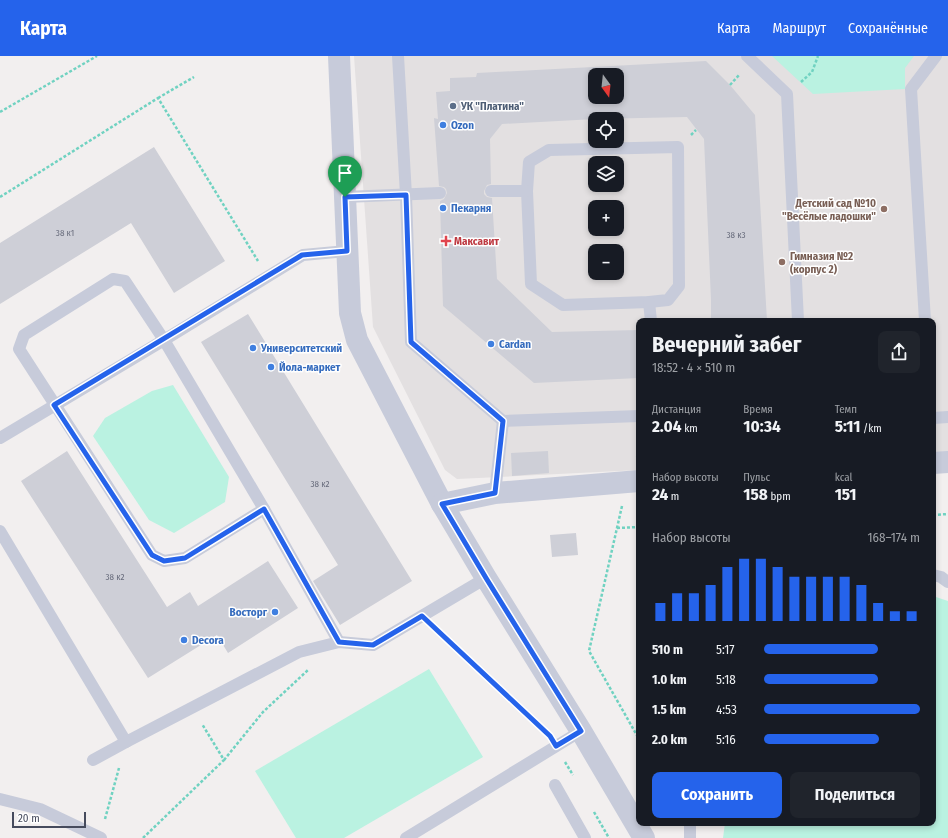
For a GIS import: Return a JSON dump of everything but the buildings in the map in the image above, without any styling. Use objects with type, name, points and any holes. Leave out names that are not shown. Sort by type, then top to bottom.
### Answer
[{"type":"street","points":[[339,56],[350,313],[357,340],[442,504],[581,731],[638,836]]},
{"type":"street","points":[[936,463],[948,462]]},
{"type":"street","points":[[442,504],[495,493],[633,482]]},
{"type":"lane","points":[[398,56],[406,195],[411,342],[503,421],[636,416]]},
{"type":"lane","points":[[747,56],[786,94],[798,318]]},
{"type":"lane","points":[[925,318],[911,89],[936,56]]},
{"type":"lane","points":[[678,147],[679,286],[668,300],[649,302],[563,305],[531,284],[527,191],[529,162],[549,150],[678,147]]},
{"type":"lane","points":[[491,191],[527,191]]},
{"type":"lane","points":[[345,197],[440,193]]},
{"type":"lane","points":[[0,438],[302,255],[347,251]]},
{"type":"lane","points":[[264,509],[185,558],[164,561],[152,555],[19,349],[24,335],[113,278],[125,281],[164,340],[264,509],[339,642]]},
{"type":"lane","points":[[649,302],[651,318]]},
{"type":"lane","points":[[936,418],[948,417]]},
{"type":"lane","points":[[495,493],[503,421]]},
{"type":"lane","points":[[0,531],[126,742]]},
{"type":"lane","points":[[936,576],[941,577],[948,582]]},
{"type":"lane","points":[[93,760],[299,652],[339,642],[373,645],[486,578]]},
{"type":"lane","points":[[406,838],[581,731]]},
{"type":"lane","points":[[555,785],[585,838]]},
{"type":"lane","points":[[0,799],[40,809],[100,838]]},
{"type":"lane","points":[[690,826],[690,838]]},
{"type":"path","points":[[0,112],[97,56]]},
{"type":"path","points":[[786,94],[812,72],[818,56]]},
{"type":"path","points":[[0,197],[194,77]]},
{"type":"path","points":[[158,98],[259,262]]},
{"type":"path","points":[[636,467],[633,482],[617,528],[589,651],[636,734]]},
{"type":"path","points":[[936,515],[948,514]]},
{"type":"path","points":[[617,528],[636,527]]},
{"type":"path","points":[[422,616],[550,736],[575,779]]},
{"type":"path","points":[[142,838],[224,760],[263,712],[310,669]]},
{"type":"path","points":[[192,708],[224,760]]},
{"type":"path","points":[[100,838],[126,742]]},
{"type":"path","points":[[594,812],[609,838]]},
{"type":"shaded area","name":"Гимназия №2 (корпус 2)","points":[[354,56],[948,56],[948,459],[936,459],[936,318],[636,318],[636,470],[457,479],[445,470],[373,327]]},
{"type":"green space","points":[[772,56],[914,56],[905,68],[905,89],[813,94]]},
{"type":"green space","points":[[173,385],[229,477],[225,502],[174,533],[149,520],[93,436],[105,418],[152,391]]},
{"type":"green space","points":[[936,597],[948,601],[948,838],[723,838],[725,826],[936,826]]},
{"type":"green space","points":[[429,669],[483,757],[344,838],[296,838],[255,771]]},
{"type":"place","name":"УК \"Платина\"","points":[[453,106]]},
{"type":"place","name":"Ozon","points":[[443,125]]},
{"type":"place","name":"Пекарня","points":[[443,208]]},
{"type":"place","name":"Детский сад №10 \"Весёлые ладошки\"","points":[[884,209]]},
{"type":"place","name":"Максавит","points":[[446,241]]},
{"type":"place","name":"Гимназия №2 (корпус 2)","points":[[782,262]]},
{"type":"place","name":"Cardan","points":[[491,344]]},
{"type":"place","name":"Университетский","points":[[253,348]]},
{"type":"place","name":"Йола-маркет","points":[[271,367]]},
{"type":"place","name":"Восторг","points":[[275,612]]},
{"type":"place","name":"Decora","points":[[184,640]]},
{"type":"route","points":[[406,195],[411,342],[503,421],[495,493],[442,504],[581,731],[556,746],[550,736],[422,616],[373,645],[339,642],[264,509],[185,558],[164,561],[152,555],[54,405],[164,340],[302,255],[347,251],[345,197],[406,195]]}]
